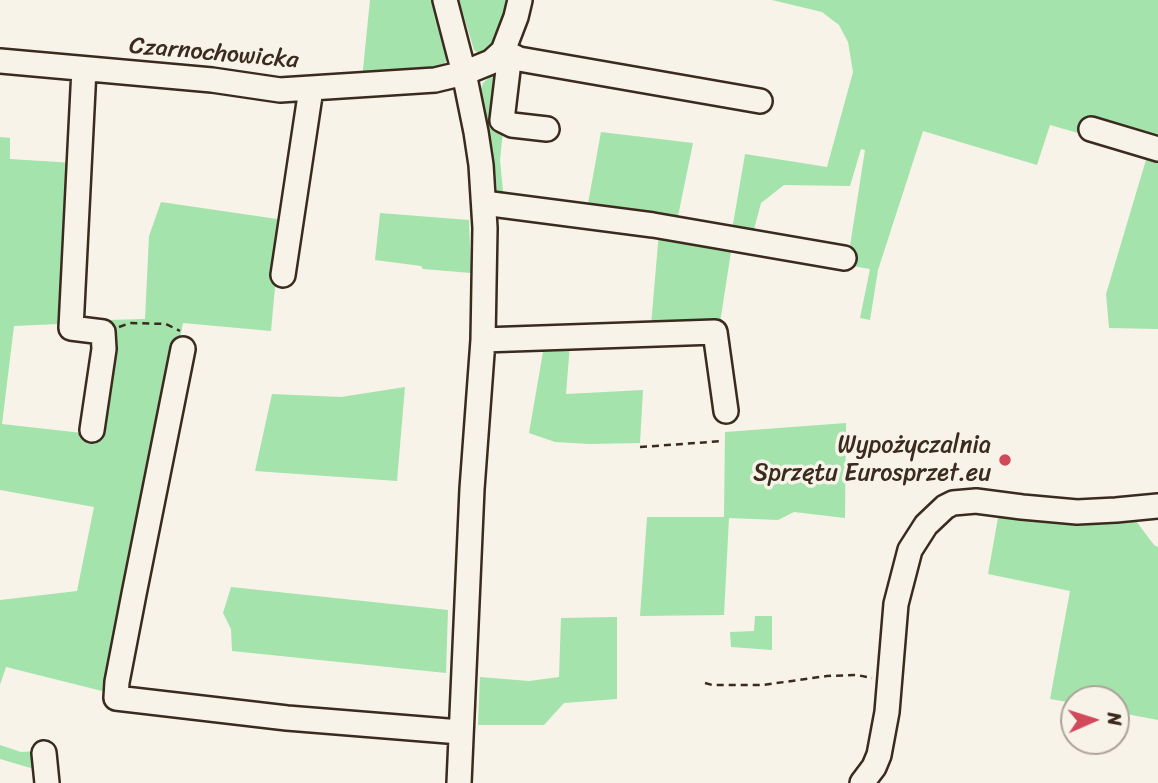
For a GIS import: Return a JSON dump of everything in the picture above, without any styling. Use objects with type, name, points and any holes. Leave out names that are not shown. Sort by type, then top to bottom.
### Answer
[{"type":"street","points":[[445,0],[463,68],[481,165],[484,203],[483,340],[472,489],[458,783]]},
{"type":"street","points":[[520,0],[503,51],[508,70],[502,120],[512,125],[547,130]]},
{"type":"street","points":[[503,51],[519,59],[760,101]]},
{"type":"street","name":"Czarnochowicka","points":[[0,61],[212,80],[280,90],[435,79],[463,68],[491,62],[503,51]]},
{"type":"street","points":[[84,69],[71,328],[103,332],[104,349],[92,430]]},
{"type":"street","points":[[282,275],[311,89]]},
{"type":"street","points":[[1091,129],[1158,149]]},
{"type":"street","points":[[484,203],[653,225],[844,258]]},
{"type":"street","points":[[483,340],[715,332],[726,411]]},
{"type":"street","points":[[183,349],[131,606],[116,698],[287,718],[460,732]]},
{"type":"street","points":[[862,783],[879,755],[887,712],[896,604],[910,550],[926,525],[945,507],[953,503],[976,501],[1077,512],[1158,506]]},
{"type":"street","points":[[44,753],[47,783]]},
{"type":"path","points":[[103,332],[130,323],[166,324],[185,333],[183,349]]},
{"type":"path","points":[[640,447],[723,442]]},
{"type":"path","points":[[705,683],[763,685],[827,676],[857,675],[889,681]]},
{"type":"green space","points":[[370,0],[431,0],[447,56],[444,65],[436,67],[436,72],[362,79]]},
{"type":"green space","points":[[459,0],[513,0],[490,54],[487,49],[479,54],[474,50]]},
{"type":"green space","points":[[772,0],[1158,0],[1158,141],[1085,135],[1050,125],[1037,165],[923,131],[878,270],[870,320],[860,318],[870,269],[847,265],[865,150],[861,149],[850,186],[784,185],[761,203],[753,233],[732,230],[745,154],[827,167],[853,72],[848,42],[839,25],[822,12]]},
{"type":"green space","points":[[495,72],[500,72],[503,131],[500,160],[504,201],[498,199],[481,89],[483,83]]},
{"type":"green space","points":[[601,132],[693,143],[677,221],[587,209]]},
{"type":"green space","points":[[0,137],[10,138],[10,159],[74,163],[60,324],[14,326],[2,424],[100,435],[108,320],[145,319],[149,236],[161,202],[284,220],[271,331],[183,323],[110,693],[6,667],[0,685],[0,600],[77,591],[94,507],[0,490]]},
{"type":"green space","points":[[1148,153],[1158,156],[1158,329],[1109,328],[1106,294]]},
{"type":"green space","points":[[380,213],[469,220],[471,273],[423,269],[421,266],[375,260]]},
{"type":"green space","points":[[659,232],[732,245],[720,323],[651,325]]},
{"type":"green space","points":[[570,344],[566,394],[643,390],[640,443],[555,442],[529,433],[544,346]]},
{"type":"green space","points":[[405,387],[397,481],[255,471],[272,394],[341,397]]},
{"type":"green space","points":[[846,423],[845,518],[794,512],[778,520],[729,518],[724,615],[640,616],[647,517],[724,517],[725,432]]},
{"type":"green space","points":[[999,512],[1133,517],[1158,547],[1158,720],[1130,715],[1130,685],[1060,685],[1060,701],[1050,699],[1070,591],[988,574]]},
{"type":"green space","points":[[231,587],[448,610],[446,673],[232,651],[231,629],[223,613]]},
{"type":"green space","points":[[755,616],[772,616],[772,650],[731,647],[730,632],[754,631]]},
{"type":"green space","points":[[617,617],[617,699],[564,703],[544,725],[478,725],[480,677],[529,681],[559,677],[561,618]]},
{"type":"green space","points":[[0,745],[21,752],[40,751],[41,771],[0,759]]},
{"type":"place","name":"Wypożyczalnia Sprzętu Eurosprzet.eu","points":[[1005,460]]}]
